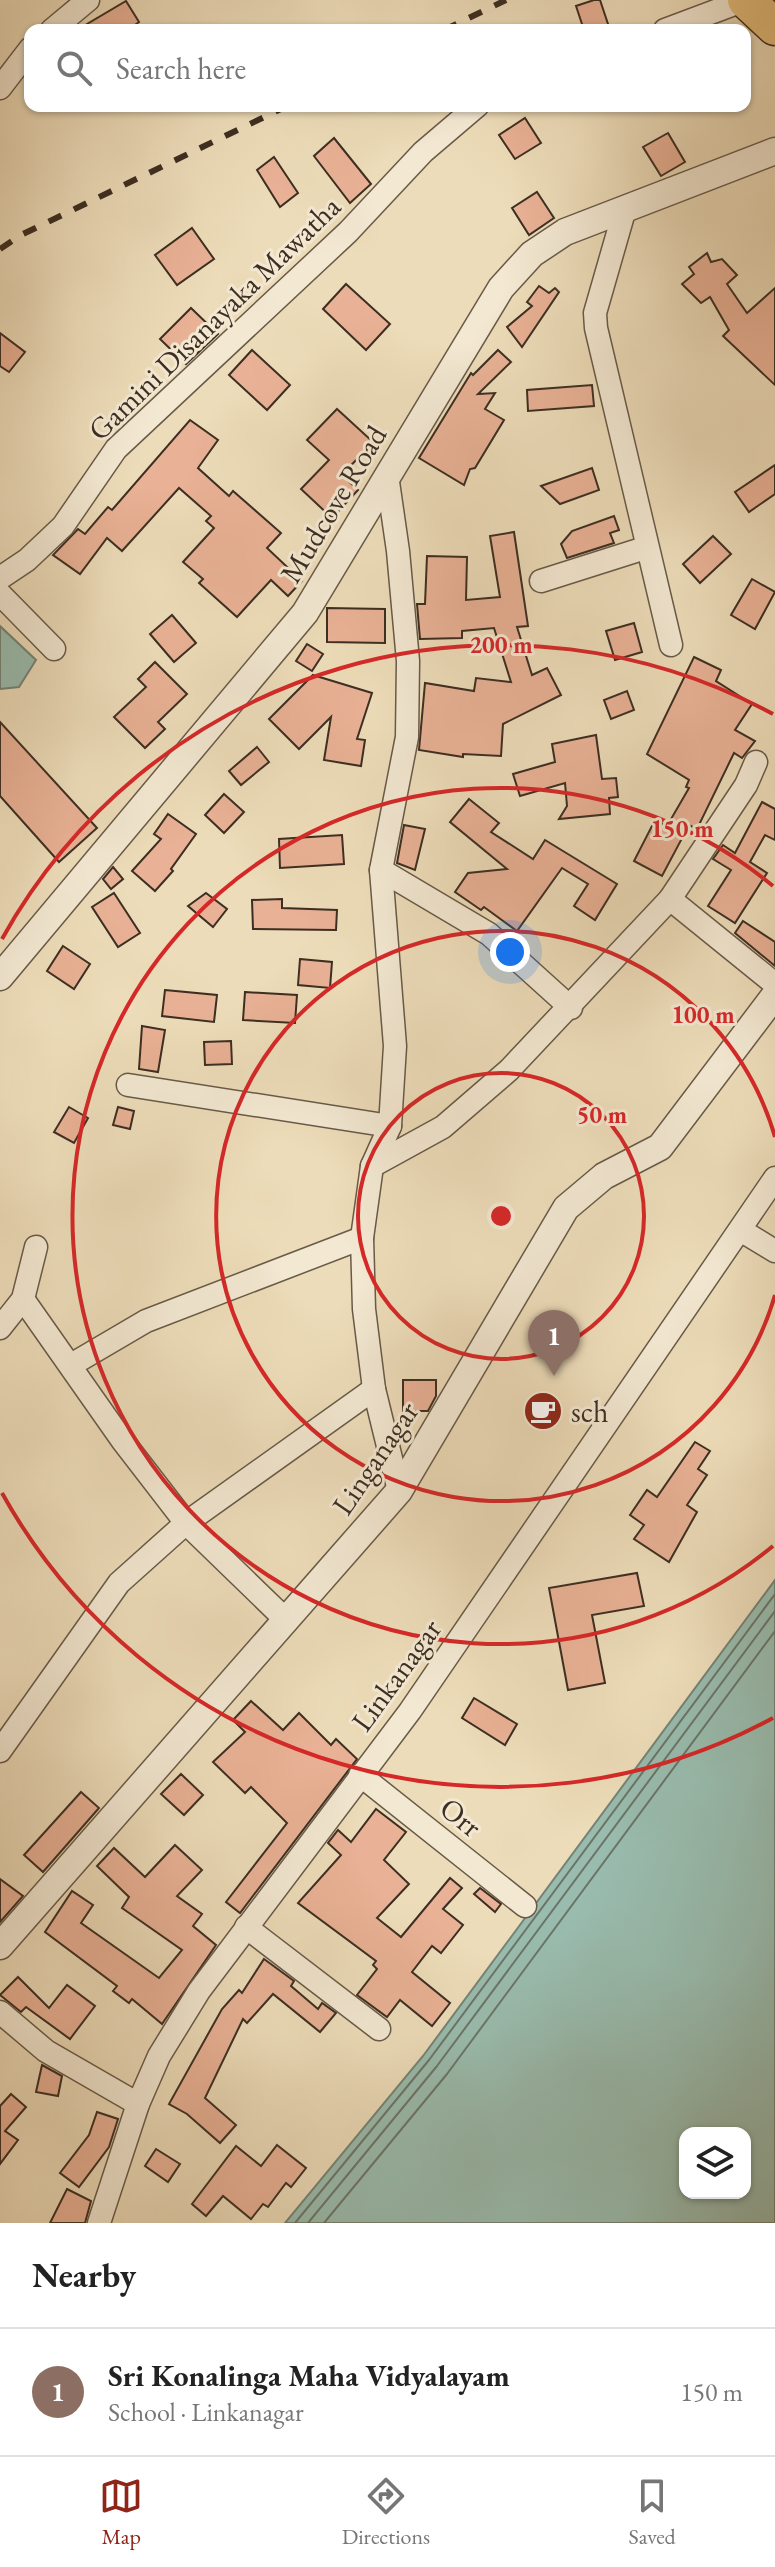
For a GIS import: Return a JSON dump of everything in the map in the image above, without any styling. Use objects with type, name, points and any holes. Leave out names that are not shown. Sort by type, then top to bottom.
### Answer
[{"type":"highway","points":[[746,0],[775,27]]},
{"type":"street","points":[[59,24],[88,0]]},
{"type":"street","points":[[681,24],[746,0]]},
{"type":"street","points":[[0,88],[24,57]]},
{"type":"street","name":"Gamini Disanayaka Mawatha","points":[[0,578],[27,560],[63,526],[116,449],[348,232],[423,152],[470,112]]},
{"type":"street","name":"Mudcove Road","points":[[0,977],[305,613],[501,288],[532,254],[565,232],[624,212],[775,151]]},
{"type":"street","points":[[624,212],[595,313],[596,328],[645,548],[671,645]]},
{"type":"street","points":[[387,475],[398,551],[408,661],[407,737],[381,870],[395,1046],[390,1126],[372,1166],[362,1238],[364,1309],[374,1389],[399,1491]]},
{"type":"street","points":[[541,581],[645,548]]},
{"type":"street","points":[[0,594],[54,649]]},
{"type":"street","points":[[372,1166],[443,1127],[571,1008],[670,899],[746,785],[756,762]]},
{"type":"street","points":[[381,870],[489,934],[571,1008]]},
{"type":"street","points":[[670,899],[775,984]]},
{"type":"street","name":"Linganagar","points":[[0,1946],[115,1811],[287,1621],[399,1491],[566,1208],[604,1176],[660,1147],[775,995]]},
{"type":"street","points":[[128,1085],[390,1126]]},
{"type":"street","name":"Linkanagar","points":[[99,2223],[138,2104],[159,2056],[199,1991],[410,1711],[742,1231],[775,1178]]},
{"type":"street","points":[[742,1231],[775,1251]]},
{"type":"street","points":[[71,1365],[146,1321],[362,1238]]},
{"type":"street","points":[[0,1328],[23,1299],[36,1247]]},
{"type":"street","points":[[23,1299],[122,1440],[186,1523],[287,1621]]},
{"type":"street","points":[[0,1751],[119,1583],[186,1523],[374,1389]]},
{"type":"street","name":"Orr","points":[[360,1775],[525,1906]]},
{"type":"street","points":[[246,1927],[379,2029]]},
{"type":"street","points":[[0,2012],[46,2051],[138,2104]]},
{"type":"water","points":[[0,626],[36,660],[19,687],[0,689]]},
{"type":"water","points":[[775,1580],[775,2223],[285,2223],[423,2056]]},
{"type":"building","points":[[600,0],[608,24],[582,24],[576,6]]},
{"type":"building","points":[[126,1],[139,22],[136,24],[87,24]]},
{"type":"building","points":[[525,118],[541,143],[515,159],[499,135]]},
{"type":"building","points":[[668,133],[685,162],[661,176],[643,147]]},
{"type":"building","points":[[334,138],[371,184],[350,203],[314,156]]},
{"type":"building","points":[[274,157],[298,193],[280,207],[257,170]]},
{"type":"building","points":[[537,192],[554,218],[529,235],[512,208]]},
{"type":"building","points":[[192,228],[214,259],[177,285],[155,255]]},
{"type":"building","points":[[707,253],[711,262],[722,259],[737,275],[727,284],[747,313],[775,288],[775,385],[723,336],[729,330],[710,297],[701,303],[682,284],[694,274],[689,267]]},
{"type":"building","points":[[346,284],[390,324],[366,350],[323,309]]},
{"type":"building","points":[[539,286],[549,293],[555,288],[559,292],[522,347],[507,327],[532,306],[527,302]]},
{"type":"building","points":[[191,308],[218,334],[186,364],[160,339]]},
{"type":"building","points":[[0,333],[25,352],[9,372],[0,366]]},
{"type":"building","points":[[252,350],[290,385],[267,410],[229,375]]},
{"type":"building","points":[[498,350],[511,362],[478,394],[495,393],[485,409],[504,420],[475,468],[470,469],[464,485],[419,458],[471,373],[473,375]]},
{"type":"building","points":[[592,385],[594,406],[528,411],[527,390]]},
{"type":"building","points":[[337,409],[373,442],[342,475],[358,490],[332,518],[301,489],[329,460],[307,440]]},
{"type":"building","points":[[190,420],[218,440],[198,468],[229,496],[233,491],[281,533],[267,548],[302,581],[288,596],[271,580],[237,617],[199,583],[203,579],[183,562],[214,528],[206,521],[211,516],[179,488],[122,551],[107,538],[80,574],[53,555],[78,529],[85,534],[108,507],[112,510]]},
{"type":"building","points":[[775,465],[775,494],[749,512],[735,492]]},
{"type":"building","points":[[592,468],[599,490],[560,504],[541,486]]},
{"type":"building","points":[[614,516],[619,530],[610,533],[614,543],[567,558],[561,544],[572,531]]},
{"type":"building","points":[[514,532],[528,626],[517,627],[532,675],[547,668],[561,695],[503,724],[501,756],[463,754],[463,757],[419,750],[425,683],[474,691],[476,678],[511,682],[494,628],[462,631],[462,638],[420,639],[417,604],[425,604],[427,556],[467,557],[466,600],[500,597],[490,536]]},
{"type":"building","points":[[713,536],[731,554],[700,583],[683,564]]},
{"type":"building","points":[[752,579],[775,592],[755,629],[731,615]]},
{"type":"building","points":[[327,608],[385,609],[385,643],[327,642]]},
{"type":"building","points":[[172,615],[196,643],[174,662],[150,634]]},
{"type":"building","points":[[634,623],[642,652],[615,660],[606,631]]},
{"type":"building","points":[[307,644],[323,654],[312,671],[296,661]]},
{"type":"building","points":[[694,657],[721,670],[716,681],[752,704],[735,730],[755,741],[742,758],[734,753],[697,829],[689,825],[662,876],[634,861],[655,820],[667,826],[689,788],[686,787],[689,780],[647,754]]},
{"type":"building","points":[[155,662],[187,694],[158,722],[165,729],[145,748],[114,717],[146,687],[138,679]]},
{"type":"building","points":[[313,675],[372,693],[357,739],[365,740],[361,766],[324,760],[331,717],[299,749],[269,719]]},
{"type":"building","points":[[627,691],[634,710],[611,719],[604,700]]},
{"type":"building","points":[[0,722],[97,828],[59,862],[0,796]]},
{"type":"building","points":[[596,735],[602,779],[616,778],[618,797],[609,798],[610,814],[559,819],[567,806],[565,783],[520,796],[513,774],[555,762],[552,744]]},
{"type":"building","points":[[257,747],[269,762],[241,785],[229,771]]},
{"type":"building","points":[[224,794],[244,812],[224,833],[205,815]]},
{"type":"building","points":[[469,799],[499,823],[491,832],[533,859],[545,840],[617,884],[595,920],[574,906],[588,884],[562,868],[517,931],[484,907],[481,910],[455,892],[468,873],[507,869],[450,822]]},
{"type":"building","points":[[762,802],[775,809],[775,840],[765,835],[750,862],[767,873],[735,923],[708,906],[731,870],[713,859],[723,845],[735,853]]},
{"type":"building","points":[[168,814],[196,834],[171,869],[173,871],[155,891],[132,871],[161,839],[154,834]]},
{"type":"building","points":[[404,825],[425,829],[415,870],[397,863]]},
{"type":"building","points":[[342,835],[344,864],[280,868],[279,839]]},
{"type":"building","points":[[113,867],[123,879],[111,889],[103,879]]},
{"type":"building","points":[[114,893],[140,933],[118,947],[92,907]]},
{"type":"building","points":[[206,893],[227,909],[213,927],[188,906]]},
{"type":"building","points":[[282,899],[282,908],[337,910],[336,930],[253,929],[252,900]]},
{"type":"building","points":[[743,921],[775,942],[775,966],[735,933]]},
{"type":"building","points":[[63,946],[90,964],[74,989],[47,971]]},
{"type":"building","points":[[300,959],[332,962],[330,988],[298,985]]},
{"type":"building","points":[[165,990],[217,995],[214,1022],[162,1016]]},
{"type":"building","points":[[245,992],[297,995],[295,1023],[243,1020]]},
{"type":"building","points":[[142,1026],[165,1030],[158,1072],[139,1069]]},
{"type":"building","points":[[231,1041],[232,1064],[205,1065],[204,1042]]},
{"type":"building","points":[[69,1107],[88,1118],[74,1143],[54,1132]]},
{"type":"building","points":[[118,1107],[134,1111],[130,1129],[113,1125]]},
{"type":"building","points":[[403,1380],[436,1380],[436,1396],[428,1411],[403,1411]]},
{"type":"building","points":[[695,1442],[710,1451],[698,1469],[707,1475],[687,1505],[697,1512],[669,1562],[634,1539],[644,1525],[630,1515],[647,1490],[657,1497]]},
{"type":"building","points":[[637,1573],[644,1606],[592,1615],[605,1683],[568,1690],[549,1588]]},
{"type":"building","points":[[474,1698],[517,1724],[505,1745],[462,1718]]},
{"type":"building","points":[[251,1701],[283,1730],[299,1713],[331,1745],[336,1739],[357,1759],[240,1913],[226,1902],[287,1823],[251,1787],[245,1793],[213,1762],[245,1732],[233,1720]]},
{"type":"building","points":[[181,1774],[203,1795],[184,1815],[161,1794]]},
{"type":"building","points":[[81,1792],[99,1808],[43,1872],[24,1855]]},
{"type":"building","points":[[376,1809],[406,1832],[384,1860],[409,1884],[377,1918],[401,1937],[450,1878],[462,1888],[443,1909],[463,1925],[441,1953],[432,1946],[412,1972],[450,2003],[432,2026],[400,2000],[387,2017],[357,1995],[377,1969],[373,1965],[376,1961],[298,1903],[341,1855],[328,1843],[338,1830],[351,1842]]},
{"type":"building","points":[[175,1845],[202,1870],[177,1896],[202,1914],[193,1926],[216,1945],[162,2024],[132,1999],[129,2003],[113,1991],[117,1986],[45,1932],[72,1891],[93,1905],[81,1923],[159,1978],[182,1950],[122,1908],[129,1897],[97,1866],[114,1848],[145,1877]]},
{"type":"building","points":[[0,1879],[23,1896],[0,1922]]},
{"type":"building","points":[[480,1888],[501,1904],[495,1912],[474,1894]]},
{"type":"building","points":[[264,1959],[294,1981],[291,1986],[318,2009],[322,2003],[336,2013],[320,2032],[273,1994],[247,2023],[243,2019],[205,2098],[236,2125],[220,2143],[187,2114],[169,2104],[222,2009],[239,1990],[242,1993]]},
{"type":"building","points":[[18,1977],[49,2008],[67,1985],[95,2006],[70,2039],[26,2007],[21,2012],[0,1995]]},
{"type":"building","points":[[42,2065],[62,2076],[58,2096],[36,2092]]},
{"type":"building","points":[[11,2094],[26,2107],[5,2131],[18,2140],[0,2164],[0,2106]]},
{"type":"building","points":[[97,2112],[118,2119],[109,2147],[79,2187],[60,2173],[89,2135]]},
{"type":"building","points":[[277,2145],[306,2168],[291,2187],[286,2183],[268,2207],[263,2204],[251,2219],[223,2196],[206,2216],[192,2204],[236,2146],[261,2166]]},
{"type":"building","points":[[156,2149],[180,2164],[168,2182],[145,2166]]},
{"type":"building","points":[[67,2189],[91,2201],[85,2223],[50,2223]]},
{"type":"railway","points":[[456,24],[506,0]]},
{"type":"railway","points":[[0,249],[21,235],[275,112]]},
{"type":"place","name":"Sri Konalinga Maha Vidyalayam","points":[[554,1376]]},
{"type":"place","name":"sch","points":[[543,1411]]}]
